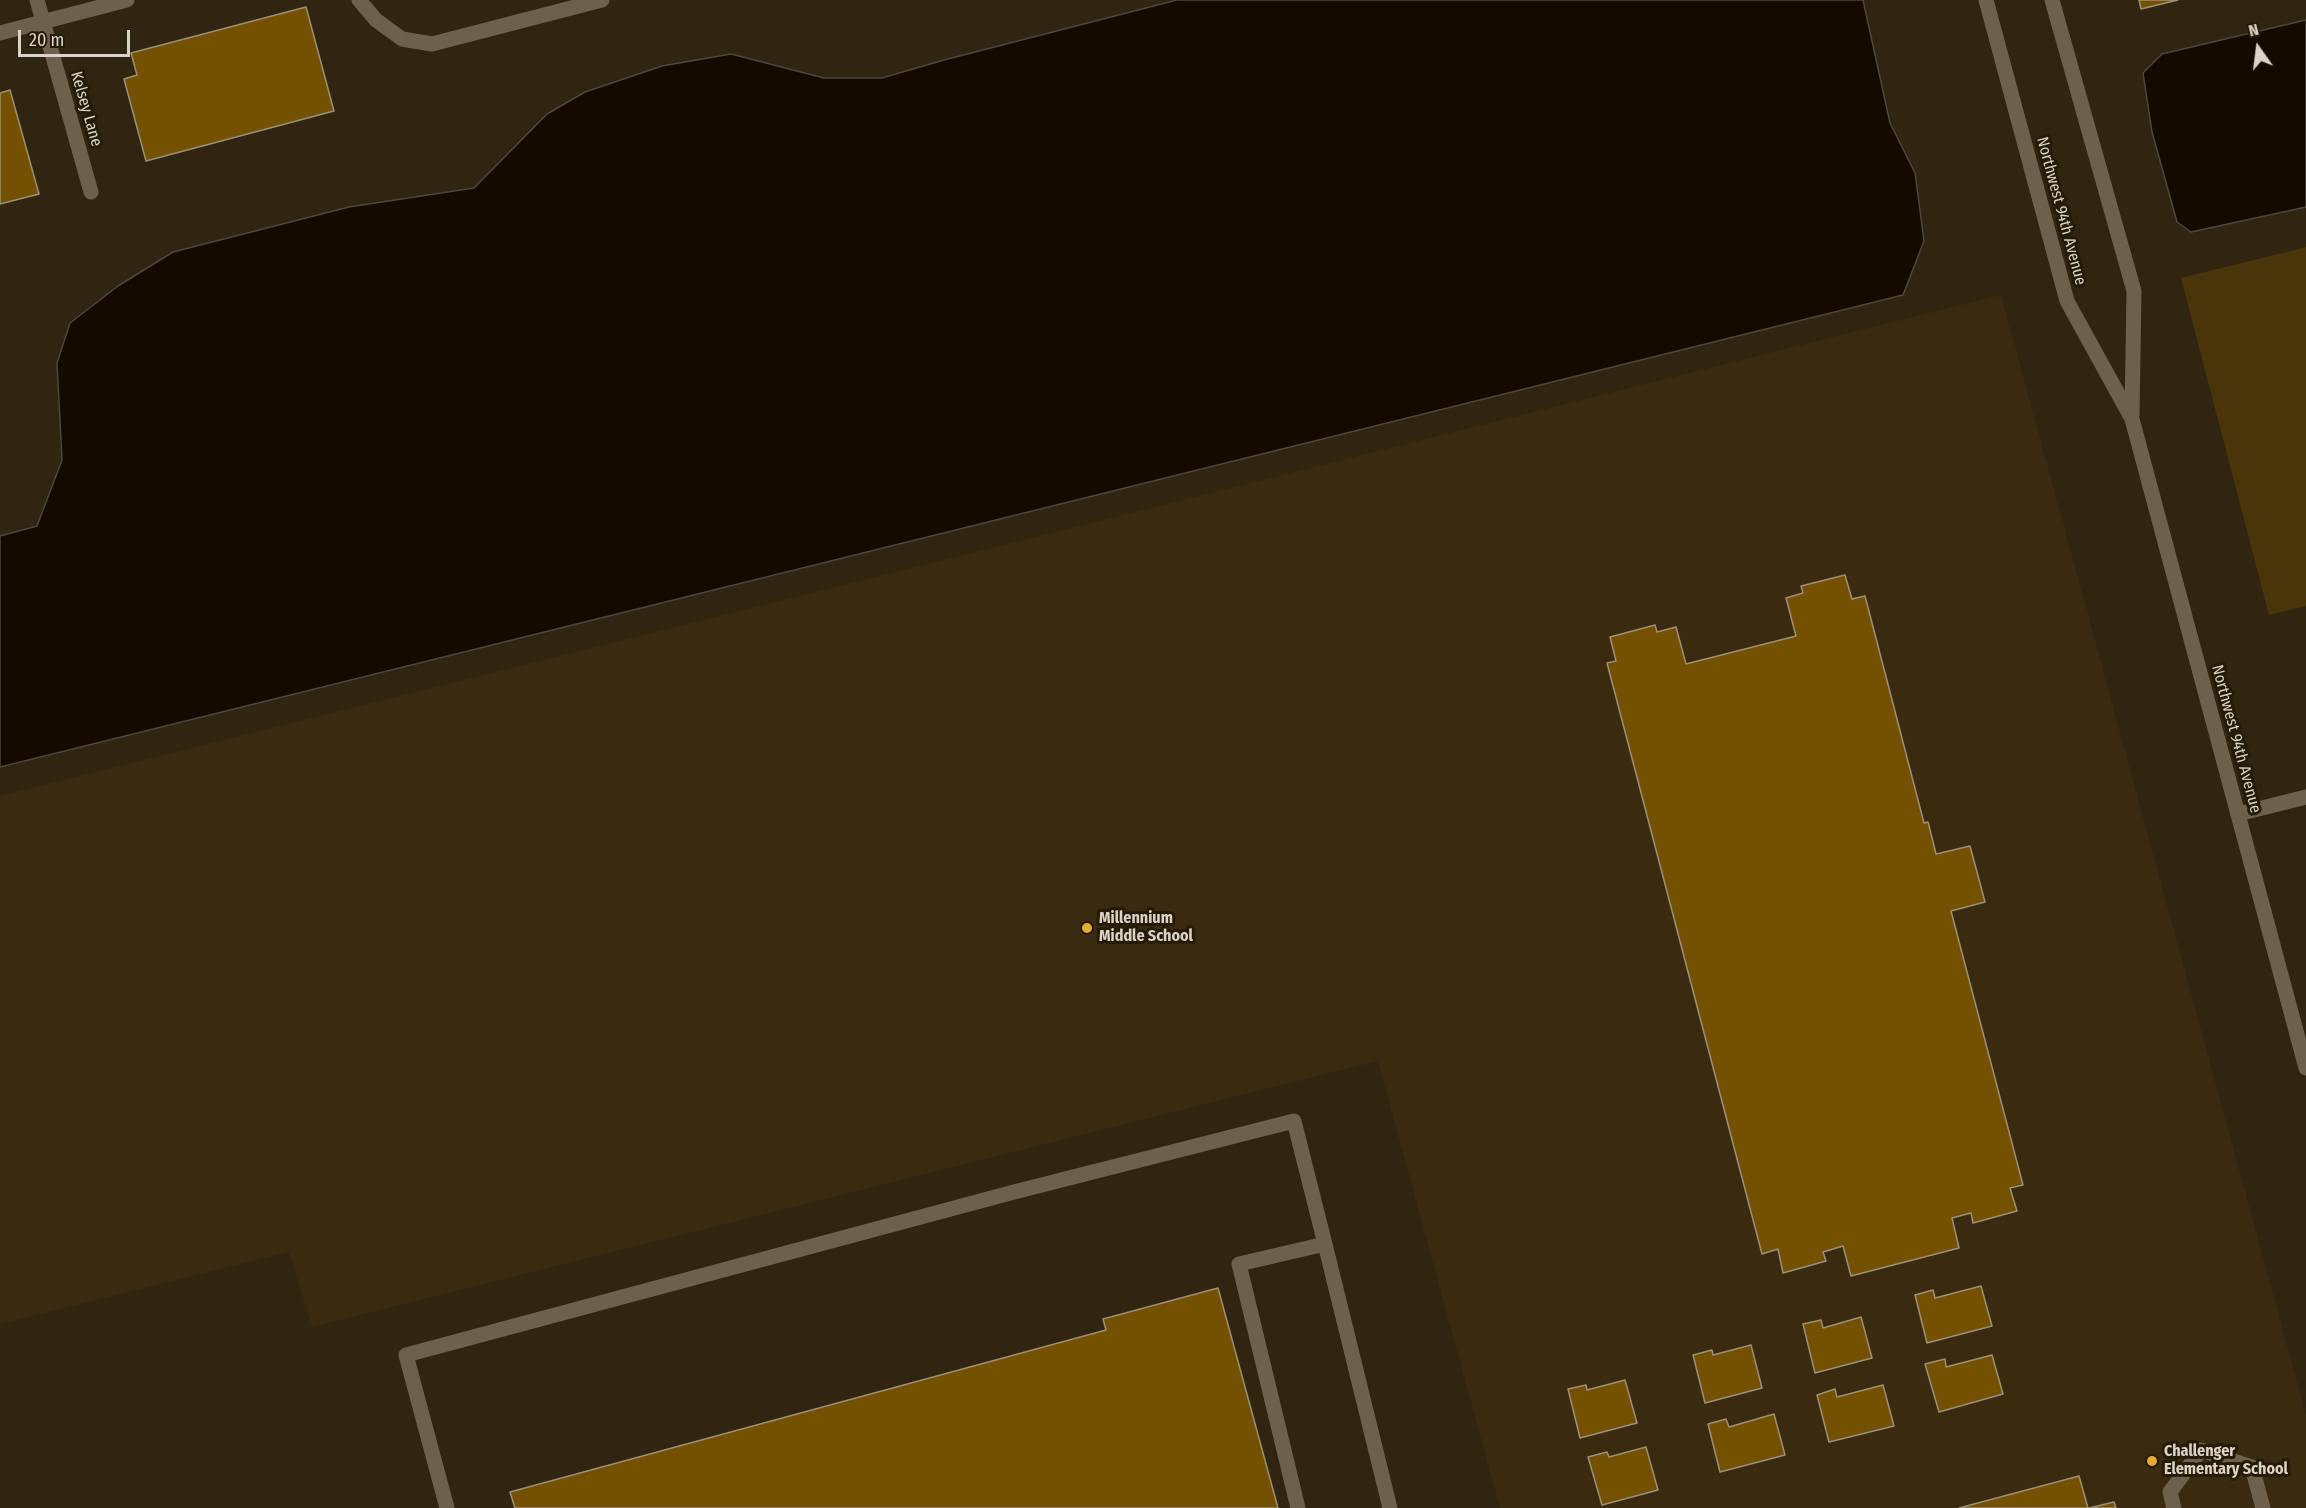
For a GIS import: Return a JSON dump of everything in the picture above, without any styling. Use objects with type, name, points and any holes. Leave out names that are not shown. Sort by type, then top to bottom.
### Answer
[{"type":"street","name":"Kelsey Lane","points":[[37,0],[91,192]]},
{"type":"street","points":[[0,33],[127,0]]},
{"type":"street","points":[[359,0],[376,20],[402,39],[432,44],[602,0]]},
{"type":"street","name":"Northwest 94th Avenue","points":[[1986,0],[2067,301],[2132,418],[2306,1068]]},
{"type":"street","name":"Northwest 94th Avenue","points":[[2052,0],[2134,291],[2132,418]]},
{"type":"street","points":[[2238,814],[2306,797]]},
{"type":"street","points":[[447,1508],[406,1356],[1002,1195],[1294,1121],[1390,1508]]},
{"type":"street","points":[[1298,1508],[1239,1264],[1325,1244]]},
{"type":"street","points":[[2174,1508],[2170,1492],[2201,1450],[2252,1467],[2263,1508]]},
{"type":"shaded area","points":[[1177,0],[1863,0],[1890,123],[1915,173],[1924,241],[1903,295],[0,767],[0,536],[37,526],[62,460],[57,363],[70,323],[118,286],[173,252],[349,207],[474,188],[547,114],[585,92],[662,66],[731,54],[824,78],[882,78]]},
{"type":"shaded area","points":[[2306,20],[2306,207],[2191,232],[2177,222],[2152,132],[2143,73],[2162,54]]},
{"type":"shaded area","points":[[2306,247],[2306,606],[2269,615],[2181,278]]},
{"type":"shaded area","name":"Millennium Middle School","points":[[2001,295],[2306,1415],[2306,1508],[1500,1508],[1378,1061],[312,1327],[289,1252],[0,1324],[0,796]]},
{"type":"building","points":[[2139,0],[2178,0],[2141,9]]},
{"type":"building","points":[[306,7],[334,111],[146,161],[124,79],[137,75],[131,53]]},
{"type":"building","points":[[10,90],[39,194],[0,204],[0,93]]},
{"type":"building","points":[[1845,575],[1852,599],[1865,596],[1924,823],[1928,822],[1936,854],[1970,846],[1985,902],[1951,911],[2023,1185],[2010,1188],[2017,1211],[1973,1223],[1971,1213],[1952,1218],[1959,1248],[1851,1276],[1843,1246],[1823,1252],[1826,1261],[1783,1273],[1778,1249],[1762,1254],[1607,663],[1616,661],[1610,637],[1655,625],[1657,632],[1676,627],[1686,664],[1796,636],[1786,598],[1803,593],[1801,586]]},
{"type":"building","points":[[1981,1286],[1992,1326],[1927,1343],[1915,1295],[1933,1290],[1935,1298]]},
{"type":"building","points":[[1218,1288],[1278,1508],[515,1508],[510,1492],[1106,1330],[1103,1319]]},
{"type":"building","points":[[1861,1317],[1872,1358],[1815,1373],[1803,1324],[1821,1320],[1823,1328]]},
{"type":"building","points":[[1751,1345],[1762,1388],[1705,1403],[1693,1355],[1712,1350],[1713,1355]]},
{"type":"building","points":[[1992,1355],[2003,1394],[1939,1412],[1925,1364],[1945,1359],[1946,1367]]},
{"type":"building","points":[[1625,1380],[1637,1423],[1580,1438],[1568,1389],[1586,1385],[1587,1390]]},
{"type":"building","points":[[1883,1385],[1894,1426],[1829,1442],[1817,1395],[1835,1389],[1837,1397]]},
{"type":"building","points":[[1774,1414],[1785,1455],[1720,1472],[1708,1424],[1726,1419],[1729,1427]]},
{"type":"building","points":[[1646,1447],[1658,1490],[1602,1505],[1588,1457],[1607,1452],[1609,1457]]},
{"type":"building","points":[[2079,1476],[2088,1508],[1959,1508]]},
{"type":"building","points":[[2114,1502],[2116,1508],[2089,1508]]},
{"type":"place","name":"Millennium Middle School","points":[[1087,928]]},
{"type":"place","name":"Challenger Elementary School","points":[[2152,1461]]}]
